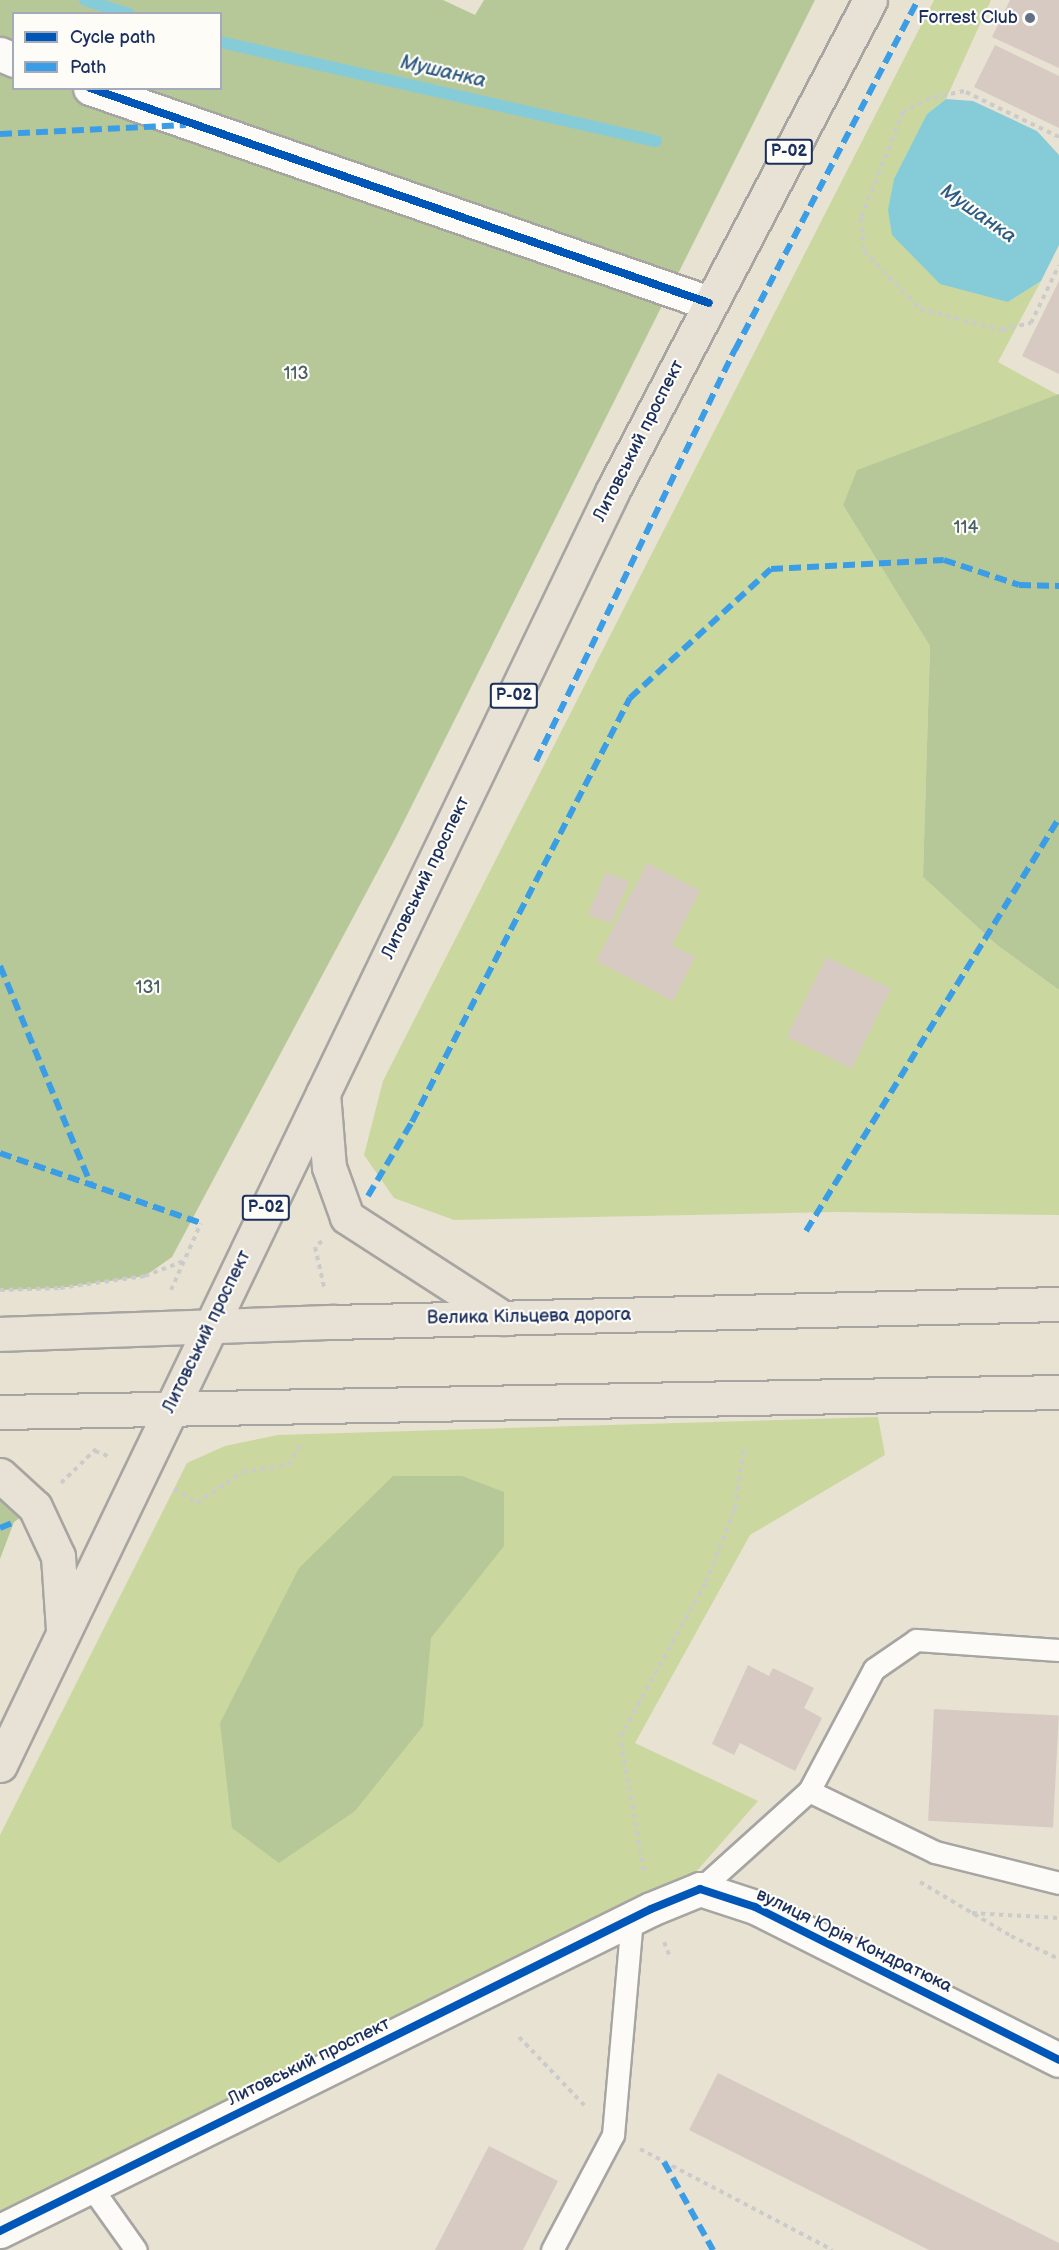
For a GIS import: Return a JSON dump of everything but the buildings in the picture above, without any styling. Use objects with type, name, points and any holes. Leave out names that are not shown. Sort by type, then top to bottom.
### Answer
[{"type":"main road","name":"Литовський проспект","points":[[0,1765],[613,490],[709,303],[870,0]]},
{"type":"main road","points":[[323,1091],[329,1167],[347,1216],[503,1318]]},
{"type":"main road","name":"Велика Кільцева дорога","points":[[0,1334],[210,1326],[1059,1304]]},
{"type":"main road","points":[[0,1412],[1059,1392]]},
{"type":"main road","points":[[0,1475],[35,1507],[58,1556],[64,1632]]},
{"type":"street","points":[[96,90],[709,303]]},
{"type":"street","points":[[641,1913],[700,1889]]},
{"type":"street","name":"вулиця Юрія Кондратюка","points":[[700,1889],[755,1907],[1059,2060]]},
{"type":"street","name":"Литовський проспект","points":[[0,2231],[641,1913]]},
{"type":"lane","points":[[700,1889],[809,1791],[874,1670],[916,1640],[1059,1650]]},
{"type":"lane","points":[[809,1791],[935,1852],[1059,1883]]},
{"type":"lane","points":[[552,2250],[613,2135],[641,1913]]},
{"type":"lane","points":[[91,2187],[136,2250]]},
{"type":"path","points":[[1059,137],[964,91],[930,98],[903,112],[861,218],[864,251],[920,309],[1002,330],[1031,323],[1059,265]]},
{"type":"path","points":[[0,1290],[60,1288],[145,1276],[182,1262]]},
{"type":"path","points":[[670,1957],[641,1913],[620,1737],[706,1582],[735,1508],[744,1447]]},
{"type":"path","points":[[197,1503],[243,1472],[288,1465]]},
{"type":"path","points":[[911,1877],[971,1913],[1059,1959]]},
{"type":"path","points":[[971,1913],[1059,1918]]},
{"type":"path","points":[[519,2037],[613,2135],[832,2250]]},
{"type":"green space","name":"113","points":[[0,0],[443,0],[475,15],[484,0],[815,0],[396,837],[172,1257],[145,1276],[60,1288],[0,1290]]},
{"type":"green space","points":[[934,0],[991,0],[946,99],[927,114],[1008,302],[1041,281],[998,362],[1058,395],[858,470],[843,505],[930,646],[923,877],[997,945],[1059,990],[1059,1215],[835,1212],[454,1220],[394,1198],[364,1155],[383,1081]]},
{"type":"green space","name":"114","points":[[1059,394],[1059,990],[997,945],[923,877],[930,646],[843,505],[857,470]]},
{"type":"green space","points":[[878,1417],[885,1455],[750,1535],[635,1743],[758,1801],[695,1873],[0,2213],[0,1835],[187,1463],[225,1446],[278,1435]]},
{"type":"green space","points":[[0,1475],[35,1507],[14,1522],[0,1559]]},
{"type":"green space","points":[[393,1476],[462,1476],[504,1492],[504,1546],[431,1638],[423,1726],[355,1811],[279,1863],[232,1828],[220,1723],[299,1568]]},
{"type":"water","points":[[946,99],[973,101],[1037,131],[1059,155],[1059,245],[1041,281],[1008,302],[940,284],[892,235],[888,210],[894,179],[927,114]]},
{"type":"waterway","name":"Мушанка","points":[[85,0],[123,12]]},
{"type":"waterway","name":"Мушанка","points":[[222,42],[656,141]]},
{"type":"marked path","points":[[536,761],[735,350],[918,0]]},
{"type":"marked path","points":[[0,134],[186,125]]},
{"type":"marked path","points":[[368,1196],[412,1122],[630,698],[771,569],[944,560],[1019,585],[1059,586]]},
{"type":"marked path","points":[[806,1231],[1059,818]]},
{"type":"marked path","points":[[0,966],[91,1185]]},
{"type":"marked path","points":[[0,1153],[201,1223]]},
{"type":"marked path","points":[[0,1528],[14,1522]]},
{"type":"marked path","points":[[664,2162],[713,2250]]},
{"type":"cycle path","points":[[96,90],[709,303]]},
{"type":"cycle path","points":[[0,2231],[651,1909],[700,1889],[755,1907],[1059,2060]]},
{"type":"place","name":"Forrest Club","points":[[1030,18]]},
{"type":"park label","name":"131","points":[[148,988]]}]
